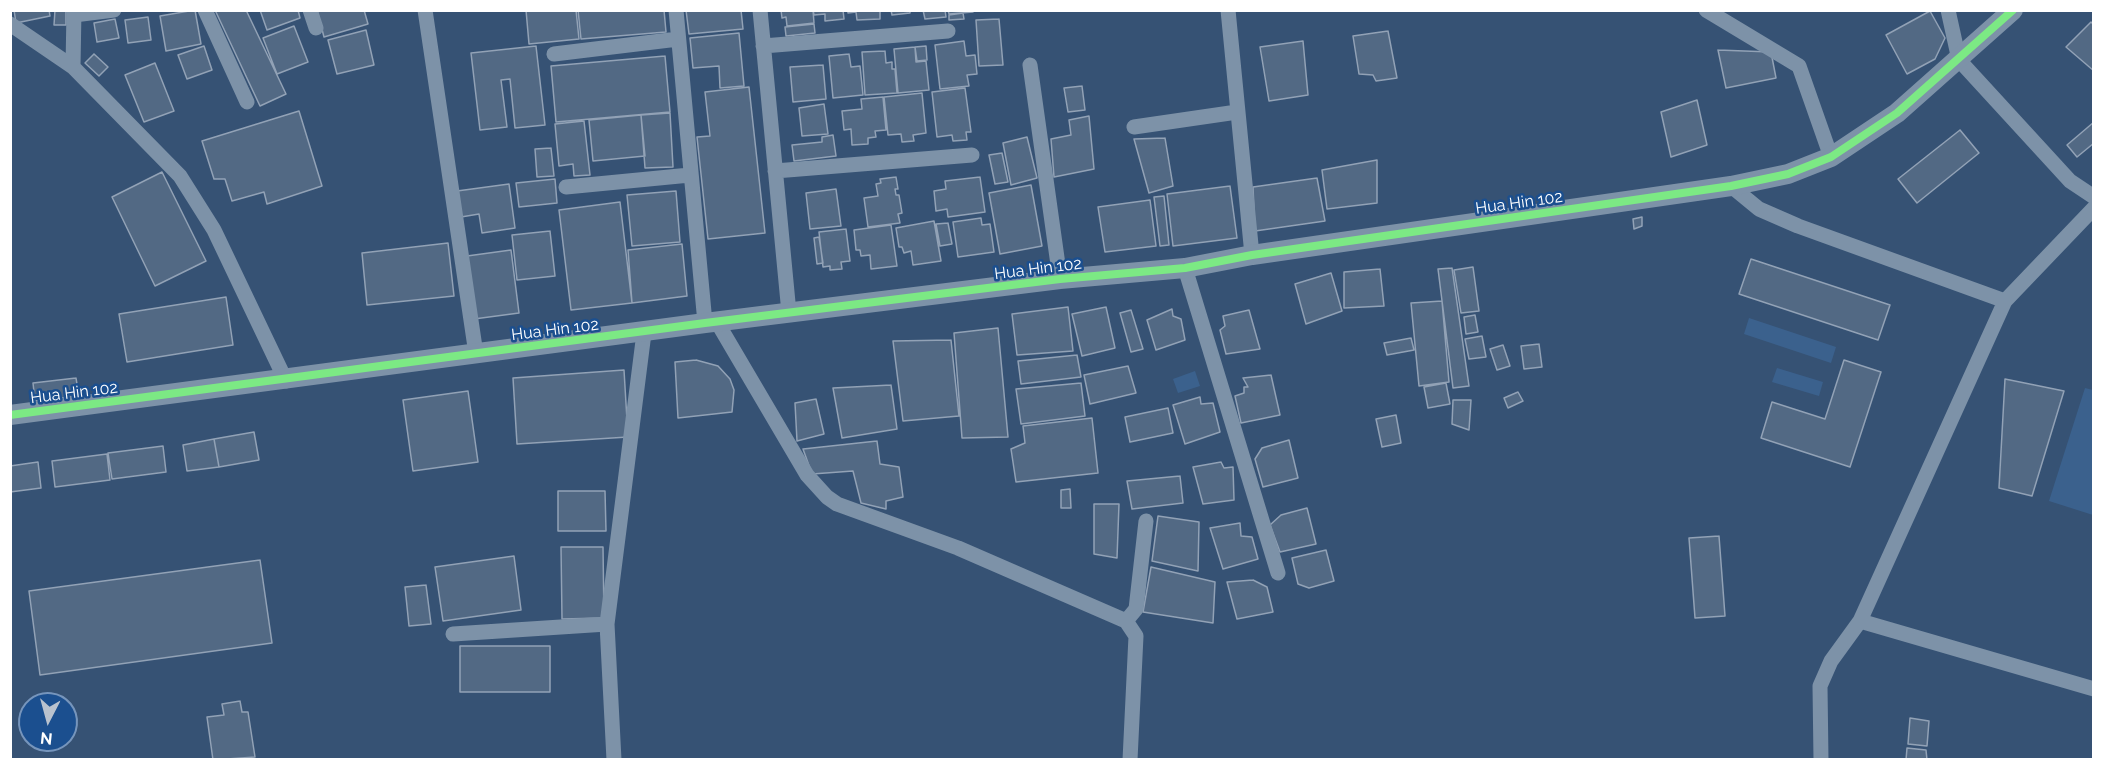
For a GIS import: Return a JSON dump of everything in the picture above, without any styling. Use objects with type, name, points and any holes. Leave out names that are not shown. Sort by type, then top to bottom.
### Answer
[{"type":"street","points":[[73,67],[74,13],[114,10]]},
{"type":"street","points":[[205,10],[247,102]]},
{"type":"street","points":[[310,10],[316,28]]},
{"type":"street","points":[[424,10],[476,354]]},
{"type":"street","points":[[676,10],[690,176],[711,323],[807,475],[827,497],[837,504],[958,548],[1126,621],[1136,636],[1130,759]]},
{"type":"street","points":[[760,10],[789,313]]},
{"type":"street","points":[[1228,10],[1252,255]]},
{"type":"street","points":[[1706,10],[1799,66],[1831,158]]},
{"type":"street","points":[[1948,10],[1959,60],[2070,181],[2094,196]]},
{"type":"street","name":"Hua Hin 102","points":[[10,415],[1060,279],[1185,268],[1252,255],[1731,186],[1788,174],[1831,158],[1897,113],[2013,10]]},
{"type":"street","points":[[10,24],[73,67],[180,176],[214,230],[286,381]]},
{"type":"street","points":[[763,46],[948,31]]},
{"type":"street","points":[[554,54],[678,39]]},
{"type":"street","points":[[1030,64],[1060,279]]},
{"type":"street","points":[[1134,127],[1237,112]]},
{"type":"street","points":[[776,171],[972,155]]},
{"type":"street","points":[[566,187],[690,176]]},
{"type":"street","points":[[1731,186],[1759,209],[1798,226],[2005,301]]},
{"type":"street","points":[[1821,759],[1820,686],[1831,661],[1860,621],[2005,301],[2094,208]]},
{"type":"street","points":[[1185,268],[1278,573]]},
{"type":"street","points":[[614,759],[607,624],[644,333]]},
{"type":"street","points":[[1126,621],[1136,609],[1146,520]]},
{"type":"street","points":[[1860,621],[2094,689]]},
{"type":"street","points":[[453,634],[607,624]]},
{"type":"water","points":[[1749,318],[1836,347],[1831,363],[1744,334]]},
{"type":"water","points":[[1777,368],[1823,382],[1819,396],[1772,382]]},
{"type":"water","points":[[1195,371],[1200,386],[1178,393],[1173,379]]},
{"type":"water","points":[[2085,388],[2093,390],[2093,515],[2049,501]]},
{"type":"building","points":[[14,10],[49,10],[50,16],[16,23]]},
{"type":"building","points":[[55,10],[66,10],[66,25],[54,25]]},
{"type":"building","points":[[195,10],[201,44],[166,51],[160,16]]},
{"type":"building","points":[[215,10],[246,10],[286,94],[260,106]]},
{"type":"building","points":[[260,10],[298,10],[300,18],[267,30]]},
{"type":"building","points":[[317,10],[364,10],[368,24],[324,37]]},
{"type":"building","points":[[526,10],[576,10],[579,39],[529,44]]},
{"type":"building","points":[[578,10],[664,10],[666,32],[581,39]]},
{"type":"building","points":[[686,10],[741,10],[743,29],[689,34]]},
{"type":"building","points":[[781,10],[813,10],[814,23],[787,26],[786,17],[782,18]]},
{"type":"building","points":[[813,10],[843,10],[844,19],[825,21],[825,14],[814,15]]},
{"type":"building","points":[[848,10],[880,10],[880,19],[857,20],[856,12],[848,13]]},
{"type":"building","points":[[891,10],[910,10],[910,13],[892,15]]},
{"type":"building","points":[[923,10],[945,10],[946,17],[925,19]]},
{"type":"building","points":[[948,10],[973,10],[973,12],[949,14]]},
{"type":"building","points":[[1930,11],[1945,38],[1935,59],[1907,74],[1886,35]]},
{"type":"building","points":[[963,13],[964,19],[949,20],[949,15]]},
{"type":"building","points":[[148,17],[151,40],[128,43],[125,20]]},
{"type":"building","points":[[115,19],[119,38],[97,42],[94,23]]},
{"type":"building","points":[[999,19],[1003,65],[979,66],[976,20]]},
{"type":"building","points":[[2091,22],[2094,25],[2094,71],[2066,47]]},
{"type":"building","points":[[814,24],[815,33],[786,36],[785,27]]},
{"type":"building","points":[[294,26],[308,62],[277,74],[263,38]]},
{"type":"building","points":[[366,30],[374,65],[337,74],[328,40]]},
{"type":"building","points":[[1388,31],[1397,78],[1376,81],[1373,75],[1359,74],[1353,36]]},
{"type":"building","points":[[739,33],[744,86],[720,88],[719,66],[693,68],[690,38]]},
{"type":"building","points":[[964,41],[966,56],[975,55],[977,74],[967,75],[969,86],[940,89],[935,45]]},
{"type":"building","points":[[1303,41],[1308,95],[1269,101],[1260,47]]},
{"type":"building","points":[[204,46],[212,70],[187,79],[178,55]]},
{"type":"building","points":[[536,46],[545,125],[515,128],[510,79],[501,80],[507,127],[480,130],[471,53]]},
{"type":"building","points":[[926,46],[927,60],[917,61],[915,47]]},
{"type":"building","points":[[915,47],[916,62],[926,61],[929,90],[898,93],[894,49]]},
{"type":"building","points":[[1718,50],[1771,52],[1776,78],[1726,88]]},
{"type":"building","points":[[885,51],[886,63],[892,62],[892,69],[895,69],[897,93],[865,95],[862,52]]},
{"type":"building","points":[[94,54],[108,67],[99,76],[85,63]]},
{"type":"building","points":[[849,54],[851,67],[860,66],[863,95],[833,98],[829,56]]},
{"type":"building","points":[[665,56],[670,112],[556,122],[551,66]]},
{"type":"building","points":[[155,63],[174,111],[144,122],[125,75]]},
{"type":"building","points":[[823,65],[826,99],[793,102],[790,67]]},
{"type":"building","points":[[1082,86],[1085,110],[1068,112],[1064,88]]},
{"type":"building","points":[[749,87],[765,233],[708,239],[697,137],[710,136],[705,92]]},
{"type":"building","points":[[965,88],[971,132],[966,132],[967,140],[953,141],[952,135],[937,137],[932,92]]},
{"type":"building","points":[[922,93],[926,133],[913,135],[914,141],[902,142],[901,134],[888,135],[884,97]]},
{"type":"building","points":[[883,97],[886,130],[875,131],[876,137],[868,138],[868,144],[852,145],[851,129],[844,130],[842,111],[862,109],[861,99]]},
{"type":"building","points":[[1697,100],[1707,145],[1671,157],[1661,112]]},
{"type":"building","points":[[824,104],[828,134],[802,136],[799,108]]},
{"type":"building","points":[[299,111],[322,186],[267,204],[264,192],[232,201],[225,179],[214,179],[202,141]]},
{"type":"building","points":[[670,113],[673,167],[645,168],[641,115]]},
{"type":"building","points":[[641,115],[645,156],[593,161],[589,120]]},
{"type":"building","points":[[1089,116],[1094,169],[1054,177],[1051,139],[1071,135],[1069,120]]},
{"type":"building","points":[[584,121],[590,175],[574,176],[573,164],[559,166],[555,124]]},
{"type":"building","points":[[2094,122],[2094,143],[2077,157],[2067,145]]},
{"type":"building","points":[[1960,130],[1979,153],[1917,203],[1898,179]]},
{"type":"building","points":[[833,135],[836,156],[794,161],[792,145],[822,142],[822,137]]},
{"type":"building","points":[[1027,137],[1037,178],[1011,185],[1003,143]]},
{"type":"building","points":[[1165,138],[1173,186],[1149,193],[1134,139]]},
{"type":"building","points":[[551,148],[554,176],[537,177],[535,149]]},
{"type":"building","points":[[1002,153],[1008,182],[995,184],[989,155]]},
{"type":"building","points":[[1377,160],[1377,203],[1327,209],[1322,170]]},
{"type":"building","points":[[162,172],[206,261],[155,286],[112,197]]},
{"type":"building","points":[[896,177],[898,189],[895,189],[896,195],[899,195],[902,213],[898,214],[900,223],[868,227],[864,198],[878,196],[876,184],[881,183],[880,179]]},
{"type":"building","points":[[980,177],[985,212],[948,217],[947,209],[936,211],[934,191],[946,189],[945,181]]},
{"type":"building","points":[[1317,178],[1325,221],[1255,231],[1253,187]]},
{"type":"building","points":[[555,179],[557,203],[519,207],[516,183]]},
{"type":"building","points":[[509,184],[515,228],[482,233],[479,214],[461,217],[457,191]]},
{"type":"building","points":[[1031,185],[1042,246],[1000,254],[989,193]]},
{"type":"building","points":[[1230,186],[1237,238],[1173,246],[1167,194]]},
{"type":"building","points":[[836,189],[841,226],[810,229],[806,193]]},
{"type":"building","points":[[676,191],[680,242],[632,246],[627,195]]},
{"type":"building","points":[[1164,196],[1169,245],[1160,246],[1154,197]]},
{"type":"building","points":[[1150,200],[1156,246],[1105,252],[1098,207]]},
{"type":"building","points":[[620,202],[632,303],[571,310],[559,210]]},
{"type":"building","points":[[1642,217],[1642,226],[1634,229],[1633,219]]},
{"type":"building","points":[[981,218],[982,225],[990,224],[994,252],[958,257],[953,222]]},
{"type":"building","points":[[934,221],[941,261],[913,265],[911,251],[904,253],[902,247],[899,247],[896,228]]},
{"type":"building","points":[[948,223],[952,244],[940,246],[936,224]]},
{"type":"building","points":[[891,225],[897,266],[871,269],[870,255],[861,256],[860,250],[856,250],[854,230]]},
{"type":"building","points":[[846,229],[850,261],[841,262],[842,269],[830,270],[830,266],[823,267],[819,232]]},
{"type":"building","points":[[550,231],[555,276],[517,280],[512,235]]},
{"type":"building","points":[[819,237],[823,263],[817,264],[814,238]]},
{"type":"building","points":[[448,243],[454,296],[367,305],[362,253]]},
{"type":"building","points":[[682,244],[687,296],[632,303],[628,250]]},
{"type":"building","points":[[511,250],[519,313],[474,319],[467,256]]},
{"type":"building","points":[[1751,259],[1890,305],[1878,340],[1739,294]]},
{"type":"building","points":[[1473,267],[1479,311],[1461,313],[1454,270]]},
{"type":"building","points":[[1452,268],[1469,386],[1453,388],[1438,269]]},
{"type":"building","points":[[1380,269],[1384,306],[1344,308],[1344,272]]},
{"type":"building","points":[[1331,273],[1342,311],[1306,324],[1295,284]]},
{"type":"building","points":[[226,297],[233,345],[127,362],[119,314]]},
{"type":"building","points":[[1442,301],[1449,382],[1419,386],[1411,303]]},
{"type":"building","points":[[1068,307],[1073,351],[1017,355],[1012,314]]},
{"type":"building","points":[[1106,307],[1115,348],[1082,356],[1072,314]]},
{"type":"building","points":[[1172,309],[1173,316],[1181,319],[1185,340],[1156,350],[1147,320]]},
{"type":"building","points":[[1131,310],[1143,349],[1131,352],[1120,313]]},
{"type":"building","points":[[1249,310],[1260,349],[1226,354],[1220,330],[1225,326],[1223,316]]},
{"type":"building","points":[[1475,315],[1478,332],[1466,334],[1464,317]]},
{"type":"building","points":[[998,328],[1008,437],[962,438],[954,333]]},
{"type":"building","points":[[1482,336],[1486,357],[1469,359],[1465,339]]},
{"type":"building","points":[[1411,338],[1414,350],[1387,355],[1384,343]]},
{"type":"building","points":[[951,340],[959,416],[903,421],[893,341]]},
{"type":"building","points":[[1539,344],[1542,367],[1524,369],[1521,346]]},
{"type":"building","points":[[1503,345],[1510,366],[1497,370],[1490,349]]},
{"type":"building","points":[[1077,355],[1081,377],[1021,384],[1018,361]]},
{"type":"building","points":[[696,360],[718,366],[730,379],[734,390],[732,412],[678,418],[675,362]]},
{"type":"building","points":[[1844,360],[1881,372],[1850,467],[1761,438],[1772,402],[1825,419]]},
{"type":"building","points":[[1128,366],[1136,393],[1090,404],[1084,375]]},
{"type":"building","points":[[624,370],[628,437],[517,444],[513,378]]},
{"type":"building","points":[[1271,375],[1280,415],[1241,423],[1235,396],[1244,393],[1244,387],[1248,387],[1243,378]]},
{"type":"building","points":[[76,378],[79,396],[35,401],[33,383]]},
{"type":"building","points":[[2005,379],[2064,391],[2032,496],[1999,488]]},
{"type":"building","points":[[1081,383],[1085,416],[1021,424],[1016,389]]},
{"type":"building","points":[[1446,383],[1450,404],[1428,408],[1424,387]]},
{"type":"building","points":[[891,385],[897,429],[842,438],[833,388]]},
{"type":"building","points":[[468,391],[478,462],[413,471],[403,400]]},
{"type":"building","points":[[1518,392],[1523,401],[1508,408],[1504,398]]},
{"type":"building","points":[[1200,397],[1201,404],[1213,403],[1220,432],[1185,444],[1173,405]]},
{"type":"building","points":[[816,399],[824,434],[797,441],[795,403]]},
{"type":"building","points":[[1453,400],[1471,400],[1469,430],[1452,424]]},
{"type":"building","points":[[1168,408],[1173,433],[1130,442],[1125,417]]},
{"type":"building","points":[[1396,415],[1401,443],[1382,447],[1376,419]]},
{"type":"building","points":[[1092,418],[1098,473],[1016,482],[1011,449],[1025,443],[1023,426]]},
{"type":"building","points":[[254,432],[259,460],[219,467],[214,439]]},
{"type":"building","points":[[214,439],[219,467],[187,471],[183,445]]},
{"type":"building","points":[[1289,440],[1298,478],[1263,487],[1255,459],[1262,448]]},
{"type":"building","points":[[877,441],[880,464],[899,467],[903,497],[886,501],[886,509],[861,503],[853,471],[812,474],[803,449]]},
{"type":"building","points":[[163,446],[166,472],[112,479],[108,453]]},
{"type":"building","points":[[107,454],[110,480],[55,487],[52,461]]},
{"type":"building","points":[[38,462],[41,488],[10,492],[10,466]]},
{"type":"building","points":[[1221,462],[1224,468],[1233,467],[1234,500],[1203,504],[1193,467]]},
{"type":"building","points":[[1180,476],[1183,503],[1132,509],[1127,481]]},
{"type":"building","points":[[1070,489],[1071,508],[1061,508],[1061,490]]},
{"type":"building","points":[[558,491],[605,491],[606,531],[558,531]]},
{"type":"building","points":[[1094,504],[1119,504],[1117,558],[1094,554]]},
{"type":"building","points":[[1307,508],[1316,544],[1280,552],[1270,525],[1281,515]]},
{"type":"building","points":[[1158,516],[1199,522],[1198,571],[1152,561]]},
{"type":"building","points":[[1240,523],[1241,536],[1252,537],[1258,559],[1223,569],[1210,528]]},
{"type":"building","points":[[1719,536],[1725,616],[1695,618],[1689,538]]},
{"type":"building","points":[[561,547],[603,547],[604,618],[562,619]]},
{"type":"building","points":[[1326,550],[1334,581],[1309,588],[1298,584],[1292,558]]},
{"type":"building","points":[[514,556],[521,610],[443,621],[435,567]]},
{"type":"building","points":[[260,560],[272,643],[40,675],[29,591]]},
{"type":"building","points":[[1151,567],[1215,582],[1213,623],[1143,612]]},
{"type":"building","points":[[1253,580],[1267,587],[1273,612],[1237,619],[1227,582]]},
{"type":"building","points":[[426,585],[431,624],[409,626],[405,587]]},
{"type":"building","points":[[460,646],[550,646],[550,692],[460,692]]},
{"type":"building","points":[[240,701],[242,712],[248,712],[255,757],[213,760],[207,717],[224,715],[222,704]]},
{"type":"building","points":[[1910,718],[1929,721],[1927,746],[1908,744]]},
{"type":"building","points":[[1907,748],[1926,750],[1927,760],[1906,760]]},
{"type":"cycle path","points":[[10,415],[705,323],[1060,279],[1185,268],[1252,255],[1731,186],[1788,174],[1831,157],[1897,113],[2013,10]]}]
